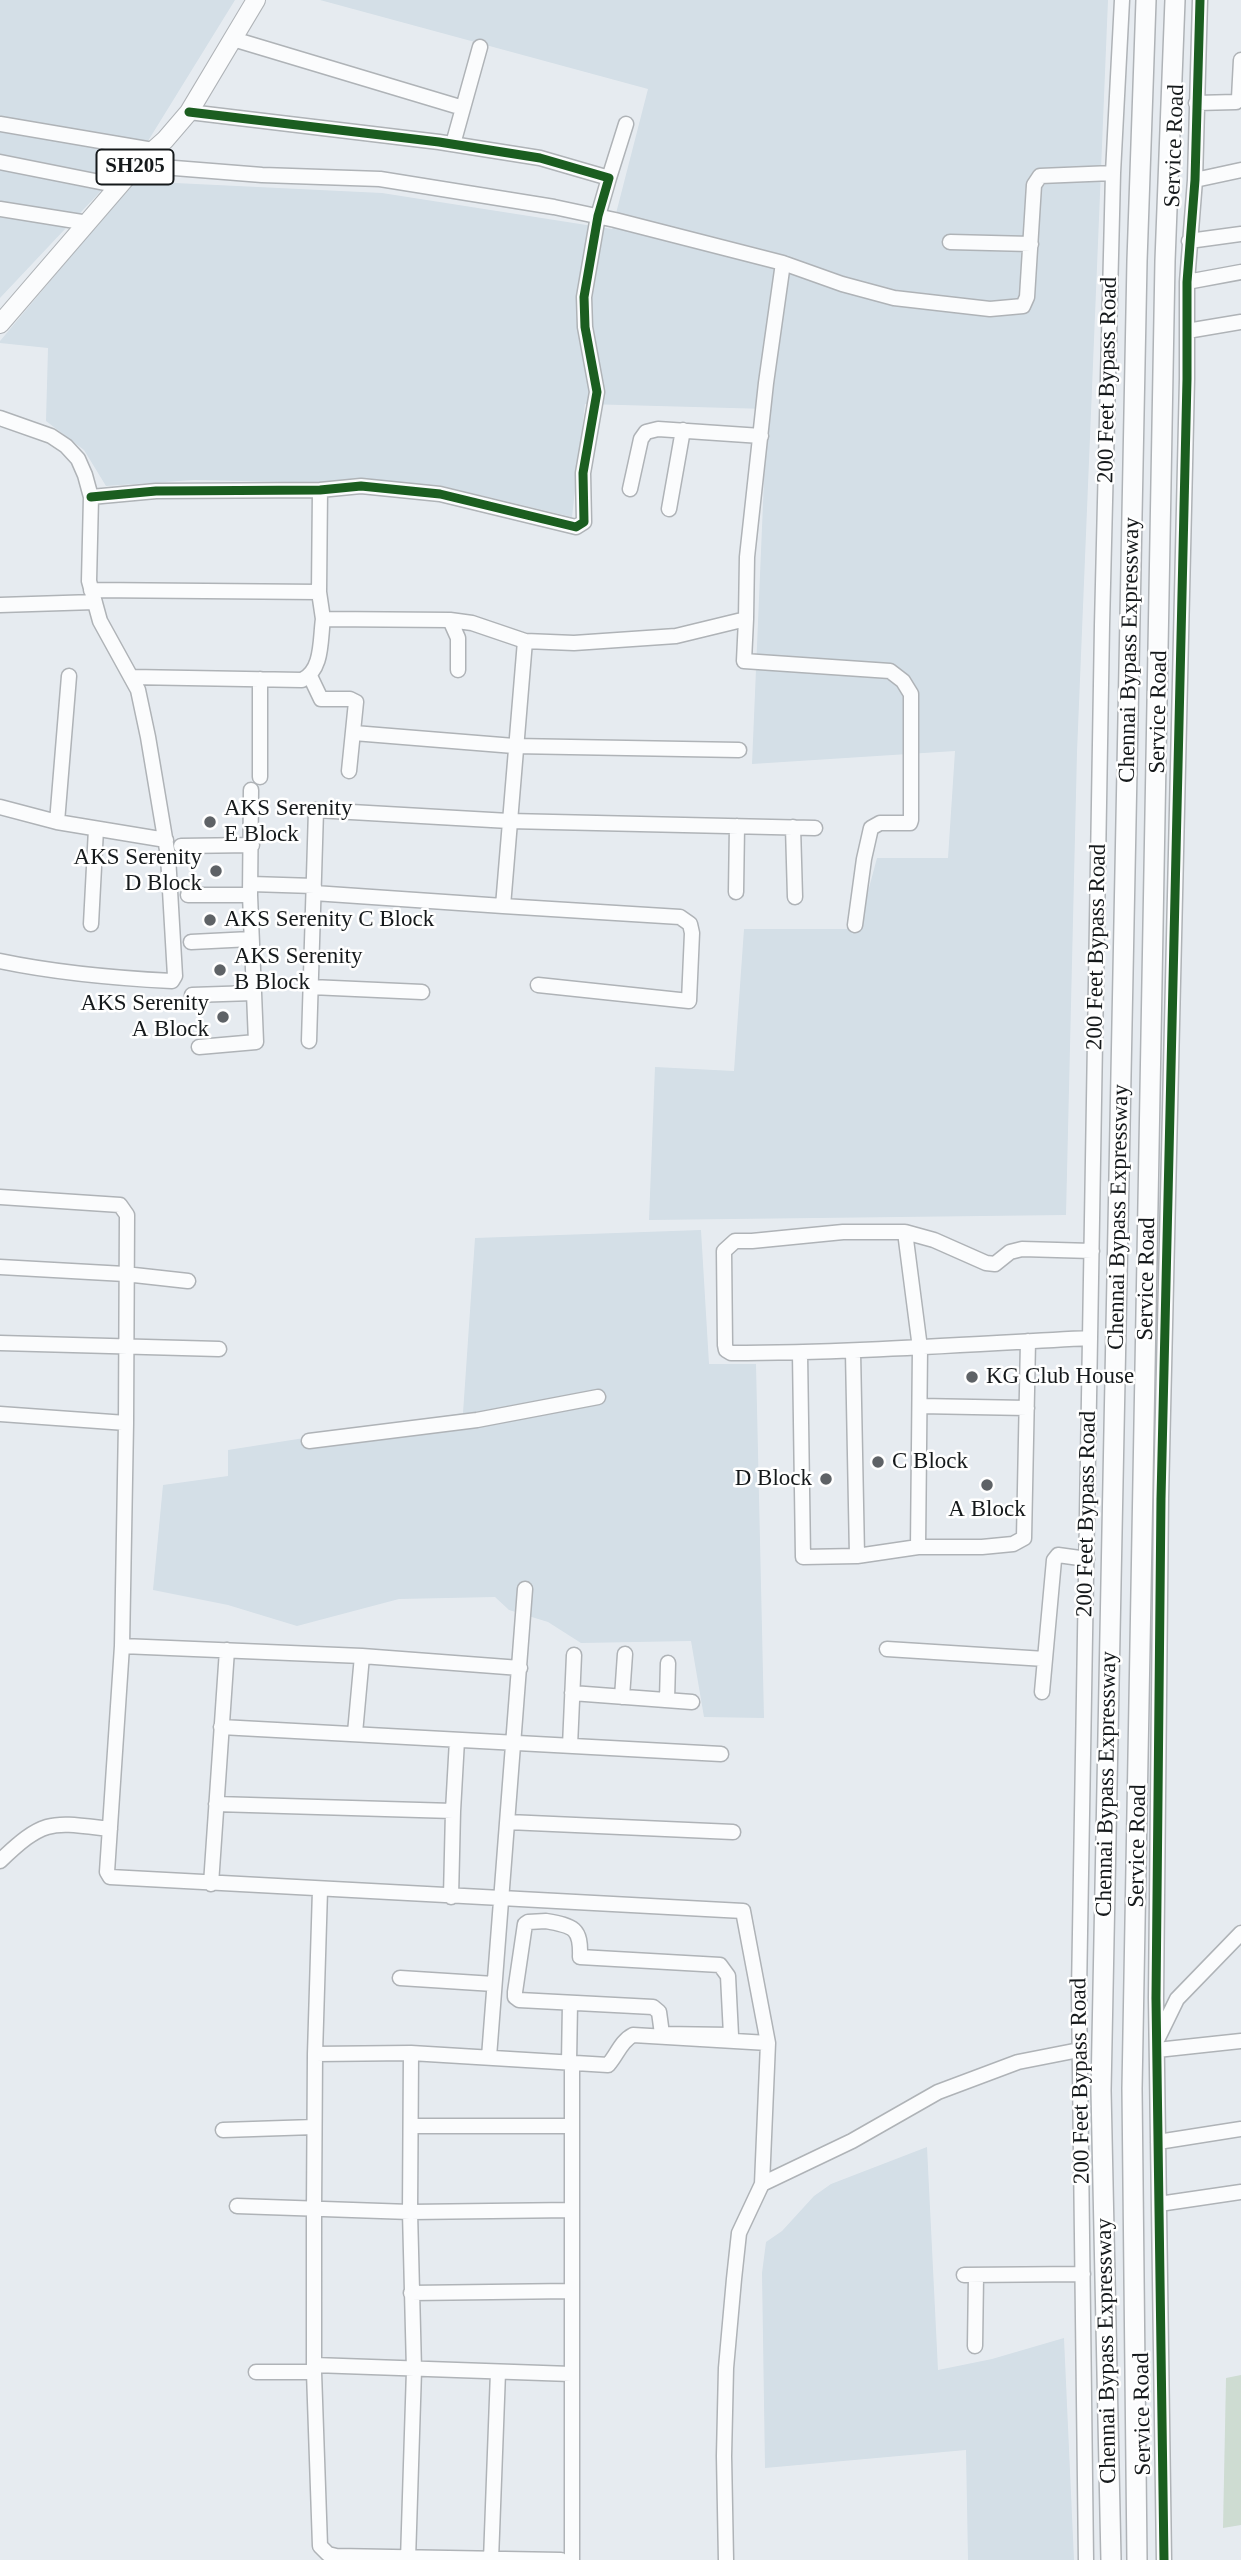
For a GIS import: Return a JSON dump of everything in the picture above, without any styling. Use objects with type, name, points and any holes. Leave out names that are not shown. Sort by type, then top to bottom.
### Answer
[{"type":"highway","name":"Chennai Bypass Expressway","points":[[1111,2560],[1101,2090],[1137,261],[1146,0]]},
{"type":"highway","name":"Chennai Bypass Expressway","points":[[1137,2560],[1133,2074],[1165,275],[1175,0]]},
{"type":"main road","name":"SH205","points":[[0,324],[137,165],[189,112],[256,0]]},
{"type":"street","name":"200 Feet Bypass Road","points":[[1086,2560],[1080,2052],[1090,1338],[1113,173],[1122,0]]},
{"type":"street","name":"Service Road","points":[[1164,2560],[1156,2045],[1161,1498],[1193,331],[1189,241],[1195,180],[1200,0]]},
{"type":"street","points":[[233,39],[463,108]]},
{"type":"street","points":[[453,144],[480,47]]},
{"type":"street","points":[[1196,103],[1236,102],[1239,98],[1241,60]]},
{"type":"street","points":[[189,112],[453,144],[540,158],[609,178]]},
{"type":"street","points":[[0,124],[153,150]]},
{"type":"street","points":[[90,497],[156,491],[320,490],[361,486],[439,494],[576,527],[584,522],[583,473],[597,392],[585,327],[584,297],[598,216],[626,124]]},
{"type":"street","points":[[0,162],[120,186]]},
{"type":"street","points":[[137,165],[262,175],[380,178],[598,216],[783,262],[842,284],[894,298],[990,309],[1023,306],[1029,281],[1034,185],[1040,176],[1113,173]]},
{"type":"street","points":[[1195,180],[1241,170]]},
{"type":"street","points":[[0,209],[88,223]]},
{"type":"street","points":[[1189,241],[1241,234]]},
{"type":"street","points":[[950,242],[1031,244]]},
{"type":"street","points":[[783,262],[747,557],[744,661],[890,671],[903,681],[911,694],[911,820],[909,823],[877,824],[871,828],[855,925]]},
{"type":"street","points":[[1192,281],[1241,272]]},
{"type":"street","points":[[1193,331],[1241,323]]},
{"type":"street","points":[[0,418],[51,436],[66,446],[78,459],[90,497],[89,581],[100,621],[138,690],[166,840],[175,976],[172,981],[51,972],[0,961]]},
{"type":"street","points":[[630,489],[641,439],[646,432],[658,429],[761,436]]},
{"type":"street","points":[[669,509],[683,430]]},
{"type":"street","points":[[131,677],[302,680],[310,676],[317,665],[323,619],[319,592],[320,490]]},
{"type":"street","points":[[0,605],[93,596],[319,592]]},
{"type":"street","points":[[323,619],[450,620],[472,623],[524,641],[574,643],[676,636],[746,620]]},
{"type":"street","points":[[450,620],[458,638],[458,670]]},
{"type":"street","points":[[503,906],[524,641]]},
{"type":"street","points":[[57,822],[69,676]]},
{"type":"street","points":[[310,676],[321,699],[350,699],[356,702],[349,771]]},
{"type":"street","points":[[199,1047],[256,1042],[251,889],[260,679]]},
{"type":"street","points":[[354,733],[514,746],[739,750]]},
{"type":"street","points":[[0,807],[96,830],[166,840]]},
{"type":"street","points":[[309,1041],[316,810],[509,821],[815,828]]},
{"type":"street","points":[[736,892],[737,826]]},
{"type":"street","points":[[793,827],[795,897]]},
{"type":"street","points":[[91,924],[96,830]]},
{"type":"street","points":[[181,846],[252,845]]},
{"type":"street","points":[[188,895],[251,889],[314,890],[680,917],[690,925],[692,933],[689,1001],[538,985]]},
{"type":"street","points":[[191,942],[251,939]]},
{"type":"street","points":[[311,987],[422,992]]},
{"type":"street","points":[[192,995],[253,993]]},
{"type":"street","points":[[0,1198],[120,1205],[127,1215],[122,1646],[107,1872],[110,1877],[743,1911],[768,2043],[762,2184],[740,2233],[726,2368],[726,2560]]},
{"type":"street","points":[[1090,1338],[853,1352],[731,1353],[726,1350],[724,1251],[735,1241],[843,1232],[905,1232],[934,1240],[986,1263],[995,1264],[1010,1252],[1022,1249],[1092,1251]]},
{"type":"street","points":[[905,1232],[920,1348],[918,1547]]},
{"type":"street","points":[[0,1267],[125,1274],[188,1281]]},
{"type":"street","points":[[800,1353],[803,1558],[857,1556],[918,1547],[1013,1544],[1024,1538],[1028,1341]]},
{"type":"street","points":[[0,1343],[219,1349]]},
{"type":"street","points":[[853,1352],[857,1556]]},
{"type":"street","points":[[309,1441],[477,1420],[598,1397]]},
{"type":"street","points":[[920,1406],[1027,1408]]},
{"type":"street","points":[[0,1414],[126,1423]]},
{"type":"street","points":[[1042,1692],[1055,1560],[1058,1555],[1087,1559]]},
{"type":"street","points":[[489,2057],[525,1589]]},
{"type":"street","points":[[122,1646],[362,1656],[520,1668]]},
{"type":"street","points":[[887,1649],[1045,1659]]},
{"type":"street","points":[[211,1884],[227,1650]]},
{"type":"street","points":[[622,1697],[625,1654]]},
{"type":"street","points":[[570,1746],[574,1655]]},
{"type":"street","points":[[355,1733],[362,1656]]},
{"type":"street","points":[[667,1700],[668,1663]]},
{"type":"street","points":[[572,1693],[692,1702]]},
{"type":"street","points":[[222,1727],[721,1754]]},
{"type":"street","points":[[450,1897],[457,1740]]},
{"type":"street","points":[[216,1804],[453,1811]]},
{"type":"street","points":[[508,1822],[733,1832]]},
{"type":"street","points":[[0,1861],[27,1837],[46,1825],[59,1823],[110,1829]]},
{"type":"street","points":[[320,1890],[314,2127],[314,2369],[320,2546],[328,2554],[337,2556],[408,2560],[561,2560]]},
{"type":"street","points":[[532,1921],[533,1900]]},
{"type":"street","points":[[532,1921],[570,1926],[578,1934],[581,1944],[580,1957],[720,1965],[728,1976],[731,2035],[662,2034],[659,2010],[653,2007],[519,2000],[515,1997],[525,1924],[532,1921]]},
{"type":"street","points":[[1241,1933],[1177,1999],[1156,2045],[1241,2042]]},
{"type":"street","points":[[400,1979],[494,1984]]},
{"type":"street","points":[[570,2003],[572,2560]]},
{"type":"street","points":[[315,2054],[411,2053],[608,2065],[616,2057],[625,2039],[633,2035],[768,2043]]},
{"type":"street","points":[[762,2184],[852,2141],[938,2092],[1018,2062],[1080,2052]]},
{"type":"street","points":[[408,2560],[414,2370],[410,2212],[411,2053]]},
{"type":"street","points":[[411,2126],[572,2126]]},
{"type":"street","points":[[223,2130],[314,2127]]},
{"type":"street","points":[[1158,2142],[1241,2129]]},
{"type":"street","points":[[1159,2204],[1241,2192]]},
{"type":"street","points":[[237,2206],[410,2212],[572,2210]]},
{"type":"street","points":[[975,2346],[970,2276],[1083,2274]]},
{"type":"street","points":[[411,2293],[571,2291]]},
{"type":"street","points":[[256,2372],[314,2369],[571,2374]]},
{"type":"street","points":[[491,2560],[498,2372]]},
{"type":"shaded area","points":[[0,0],[235,0],[148,141],[0,298]]},
{"type":"shaded area","points":[[320,0],[1108,0],[1077,752],[1066,1215],[649,1220],[655,1067],[734,1071],[744,929],[858,929],[877,858],[948,858],[955,751],[752,764],[767,409],[585,404],[572,517],[438,485],[194,480],[106,486],[84,450],[46,421],[48,348],[0,341],[134,181],[382,193],[612,229],[648,89]]},
{"type":"shaded area","points":[[701,1230],[709,1364],[756,1364],[764,1718],[704,1717],[691,1641],[581,1643],[548,1622],[509,1610],[495,1597],[399,1599],[297,1626],[228,1605],[153,1590],[163,1485],[228,1476],[228,1450],[463,1413],[475,1238]]},
{"type":"shaded area","points":[[927,2147],[938,2370],[992,2359],[1064,2338],[1074,2560],[968,2560],[966,2450],[765,2468],[762,2273],[766,2242],[782,2231],[814,2196],[831,2184]]},
{"type":"shaded area","points":[[1241,2375],[1241,2525],[1223,2528],[1226,2378]]},
{"type":"cycle path","points":[[1164,2560],[1156,1998],[1161,1498],[1187,282],[1195,180],[1200,0]]},
{"type":"cycle path","points":[[91,497],[156,491],[320,490],[361,486],[440,494],[576,527],[584,522],[583,473],[597,392],[585,327],[584,297],[598,216],[609,178],[540,158],[439,142],[189,112]]},
{"type":"place","name":"AKS Serenity E Block","points":[[210,822]]},
{"type":"place","name":"AKS Serenity D Block","points":[[216,871]]},
{"type":"place","name":"AKS Serenity C Block","points":[[210,920]]},
{"type":"place","name":"AKS Serenity B Block","points":[[220,970]]},
{"type":"place","name":"AKS Serenity A Block","points":[[223,1017]]},
{"type":"place","name":"KG Club House","points":[[972,1377]]},
{"type":"place","name":"C Block","points":[[878,1462]]},
{"type":"place","name":"D Block","points":[[826,1479]]},
{"type":"place","name":"A Block","points":[[987,1485]]}]
